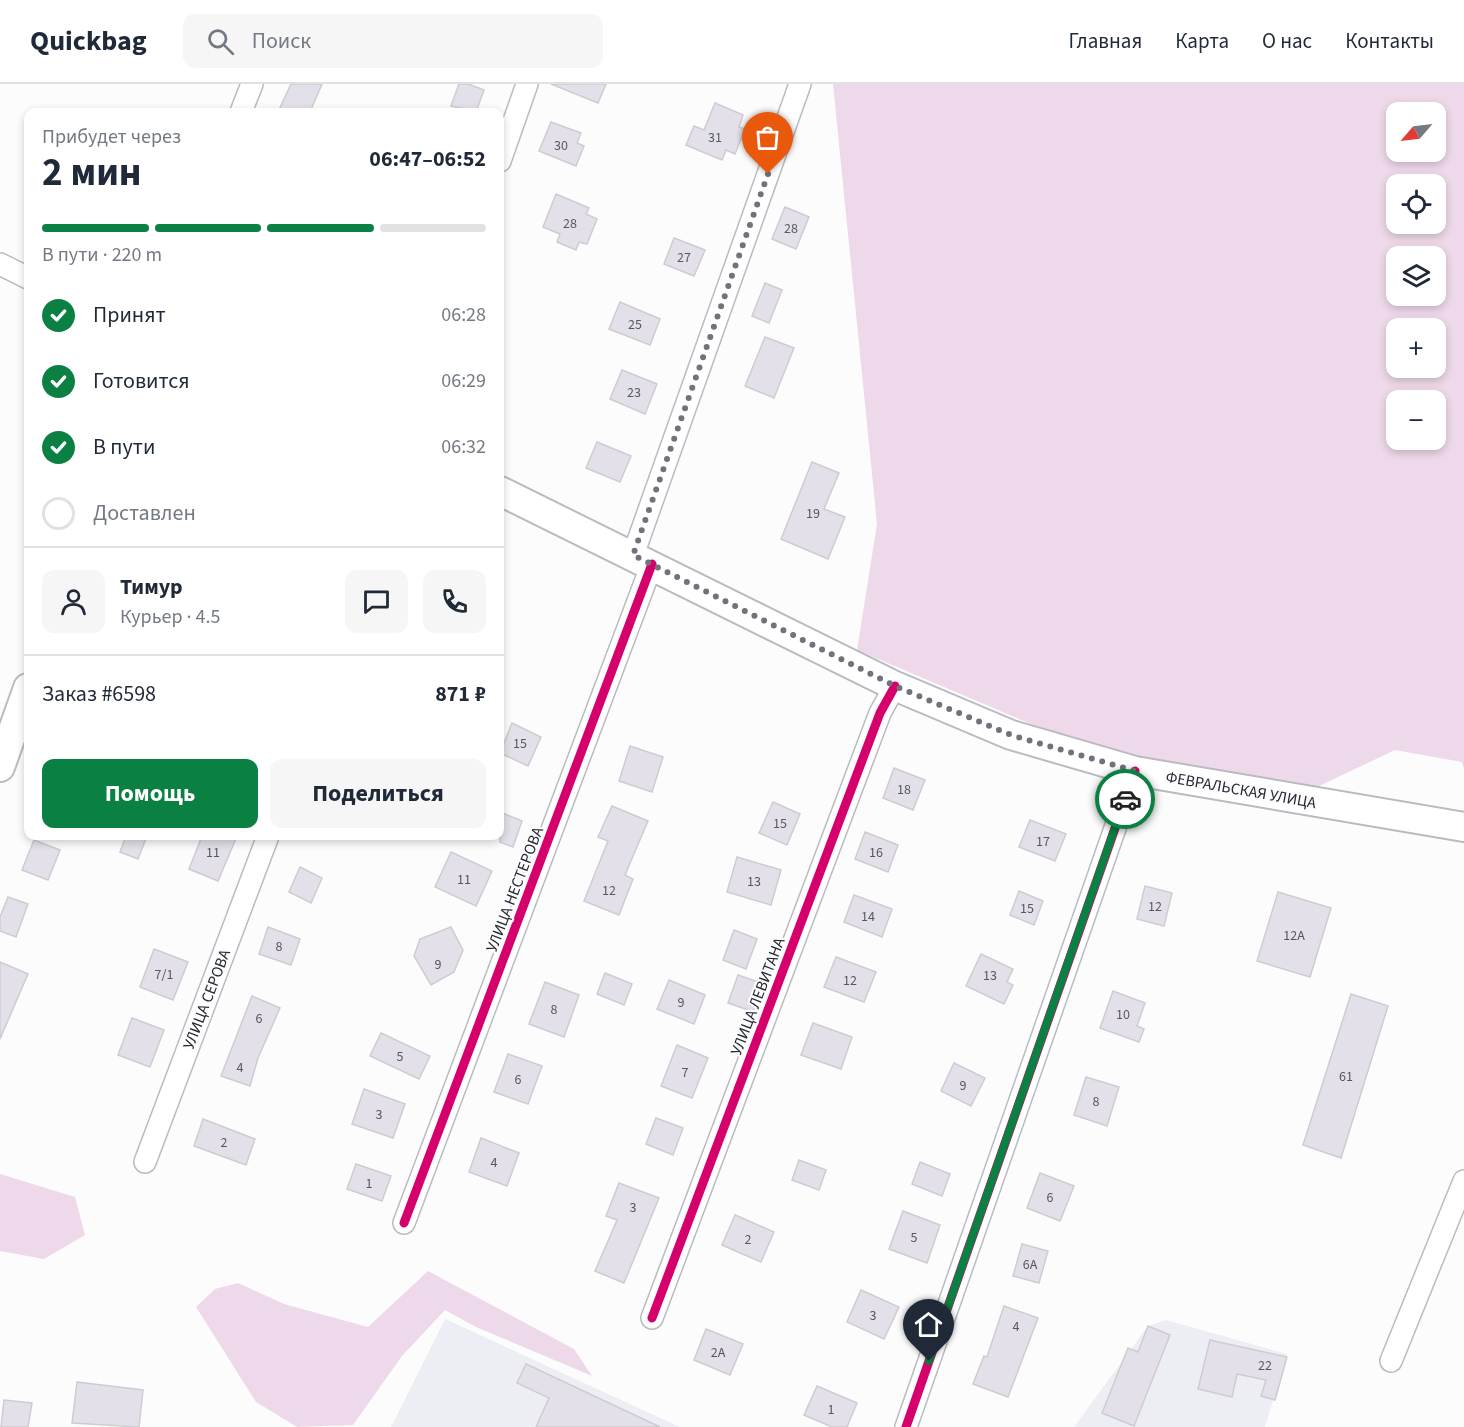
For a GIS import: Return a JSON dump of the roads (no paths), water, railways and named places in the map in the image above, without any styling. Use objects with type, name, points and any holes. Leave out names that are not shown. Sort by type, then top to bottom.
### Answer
[{"type":"main road","name":"ФЕВРАЛЬСКАЯ УЛИЦА","points":[[504,493],[895,686],[1011,735],[1135,771],[1464,827]]},
{"type":"main road","points":[[0,767],[24,699]]},
{"type":"street","points":[[243,108],[252,84]]},
{"type":"street","points":[[504,150],[527,84]]},
{"type":"street","name":"УЛИЦА НЕСТЕРОВА","points":[[404,1223],[643,560],[800,84]]},
{"type":"street","points":[[0,264],[24,276]]},
{"type":"street","name":"УЛИЦА ЛЕВИТАНА","points":[[652,1318],[880,713],[895,686]]},
{"type":"street","points":[[906,1427],[1135,771]]},
{"type":"street","name":"УЛИЦА СЕРОВА","points":[[145,1162],[266,840]]},
{"type":"street","points":[[1391,1361],[1464,1181]]}]
